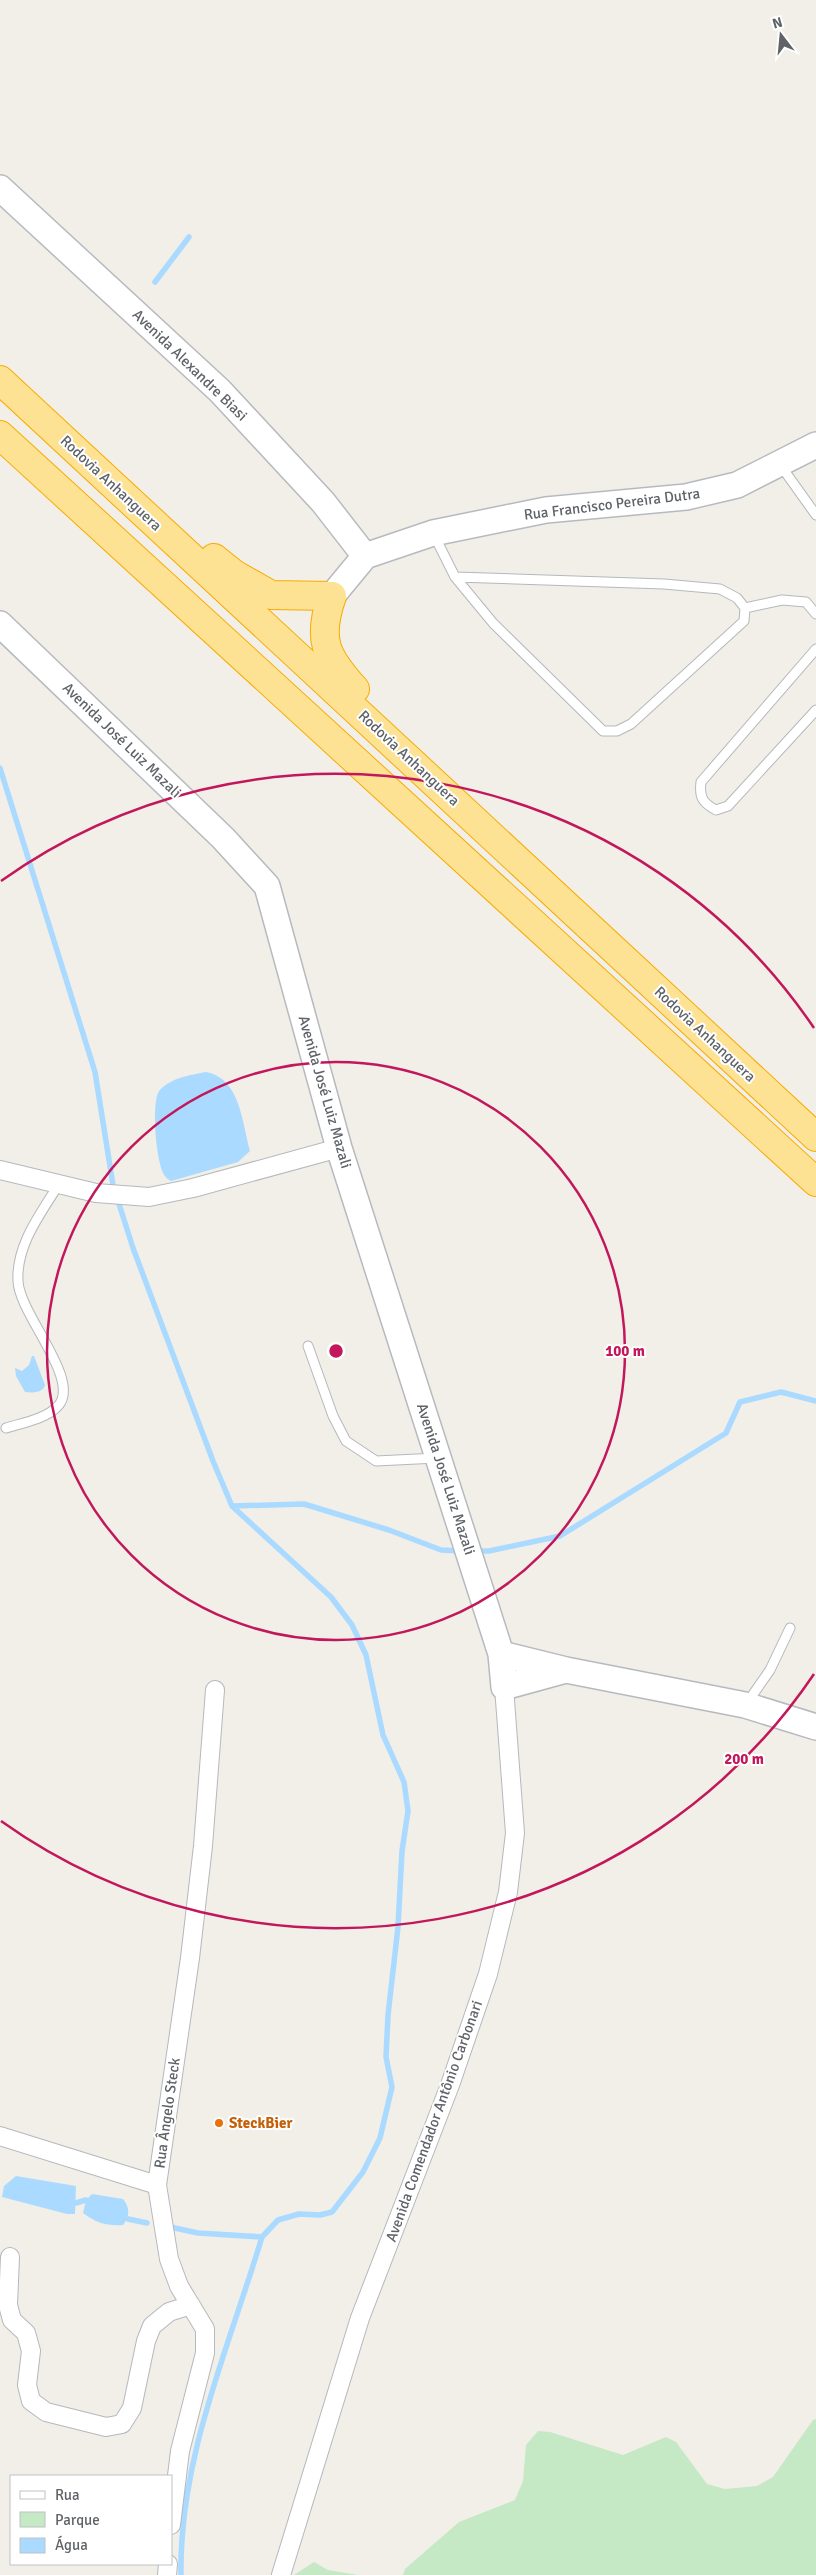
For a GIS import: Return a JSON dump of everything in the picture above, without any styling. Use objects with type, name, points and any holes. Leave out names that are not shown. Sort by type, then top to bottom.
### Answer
[{"type":"highway","name":"Rodovia Anhanguera","points":[[0,380],[438,784],[816,1137]]},
{"type":"highway","points":[[0,435],[816,1182]]},
{"type":"highway","points":[[87,461],[234,574],[271,595],[332,596],[324,620],[325,642],[334,665],[438,784]]},
{"type":"main road","name":"Avenida Alexandre Biasi","points":[[0,188],[220,391],[323,502],[365,556]]},
{"type":"main road","name":"Rua Francisco Pereira Dutra","points":[[365,556],[433,533],[546,510],[686,497],[737,485],[816,445]]},
{"type":"main road","points":[[332,596],[365,556]]},
{"type":"main road","name":"Avenida José Luiz Mazali","points":[[0,624],[223,838],[267,886],[339,1148],[440,1458],[501,1654]]},
{"type":"main road","points":[[501,1654],[566,1670],[746,1705],[816,1727]]},
{"type":"main road","name":"Avenida Comendador Antônio Carbonari","points":[[501,1654],[504,1687]]},
{"type":"main road","points":[[504,1687],[566,1670]]},
{"type":"street","points":[[0,1170],[96,1193],[148,1197],[193,1188],[339,1148]]},
{"type":"street","name":"Avenida Comendador Antônio Carbonari","points":[[281,2575],[360,2318],[450,2085],[488,1974],[508,1892],[514,1833],[504,1687]]},
{"type":"street","name":"Rua Ângelo Steck","points":[[172,2516],[180,2451],[205,2353],[205,2329],[179,2286],[169,2259],[157,2185],[190,1958],[201,1865],[215,1690]]},
{"type":"street","points":[[0,2136],[157,2185]]},
{"type":"street","points":[[10,2257],[8,2305],[12,2320],[26,2333],[31,2351],[27,2385],[31,2401],[46,2412],[106,2427],[122,2424],[132,2408],[146,2341],[152,2326],[169,2312],[190,2305]]},
{"type":"lane","points":[[780,464],[816,515]]},
{"type":"lane","points":[[807,502],[816,498]]},
{"type":"lane","points":[[433,533],[454,577],[493,623],[603,731],[616,731],[631,724],[744,621],[745,608],[737,598],[720,589],[664,584],[454,577]]},
{"type":"lane","points":[[745,608],[782,600],[806,602],[816,614]]},
{"type":"lane","points":[[816,649],[700,782],[699,795],[704,803],[716,810],[728,806],[816,710]]},
{"type":"lane","points":[[6,1428],[45,1415],[59,1405],[64,1392],[61,1372],[30,1318],[18,1282],[21,1252],[32,1229],[59,1184]]},
{"type":"lane","points":[[308,1346],[333,1416],[346,1441],[376,1461],[440,1458]]},
{"type":"lane","points":[[746,1705],[770,1670],[790,1628]]},
{"type":"green space","points":[[816,2419],[816,2575],[403,2575],[405,2569],[459,2522],[515,2500],[523,2481],[526,2445],[538,2431],[550,2432],[623,2455],[666,2437],[676,2442],[707,2484],[725,2489],[757,2486],[773,2477],[813,2420]]},
{"type":"green space","points":[[314,2562],[328,2570],[358,2575],[294,2575]]},
{"type":"water","points":[[206,1072],[217,1076],[233,1092],[242,1115],[250,1151],[238,1162],[171,1181],[162,1170],[157,1147],[155,1108],[159,1091],[169,1083],[181,1078]]},
{"type":"water","points":[[32,1356],[34,1356],[45,1385],[40,1391],[25,1392],[16,1376],[15,1368],[22,1371],[29,1365]]},
{"type":"water","points":[[16,2176],[76,2186],[75,2214],[67,2214],[2,2197],[4,2186]]},
{"type":"water","points":[[92,2194],[123,2199],[128,2212],[123,2225],[102,2223],[83,2213],[86,2200]]},
{"type":"waterway","points":[[155,282],[189,237]]},
{"type":"waterway","points":[[0,768],[95,1072],[113,1185],[133,1248],[213,1461],[232,1506],[331,1597],[352,1625],[366,1655],[383,1735],[404,1782],[408,1811],[402,1851],[398,1927],[388,2015],[386,2057],[392,2087],[380,2138],[363,2172],[332,2212],[320,2215],[299,2214],[278,2220],[262,2237],[221,2361],[197,2446],[188,2488],[183,2531],[181,2575]]},
{"type":"waterway","points":[[475,1551],[489,1551],[560,1536],[726,1433],[740,1402],[781,1392],[816,1401]]},
{"type":"waterway","points":[[233,1506],[304,1504],[389,1530],[441,1550],[460,1551]]},
{"type":"waterway","points":[[76,2203],[86,2200]]},
{"type":"waterway","points":[[128,2219],[147,2223]]},
{"type":"waterway","points":[[170,2227],[198,2233],[262,2237]]},
{"type":"place","name":"SteckBier","points":[[219,2123]]}]
